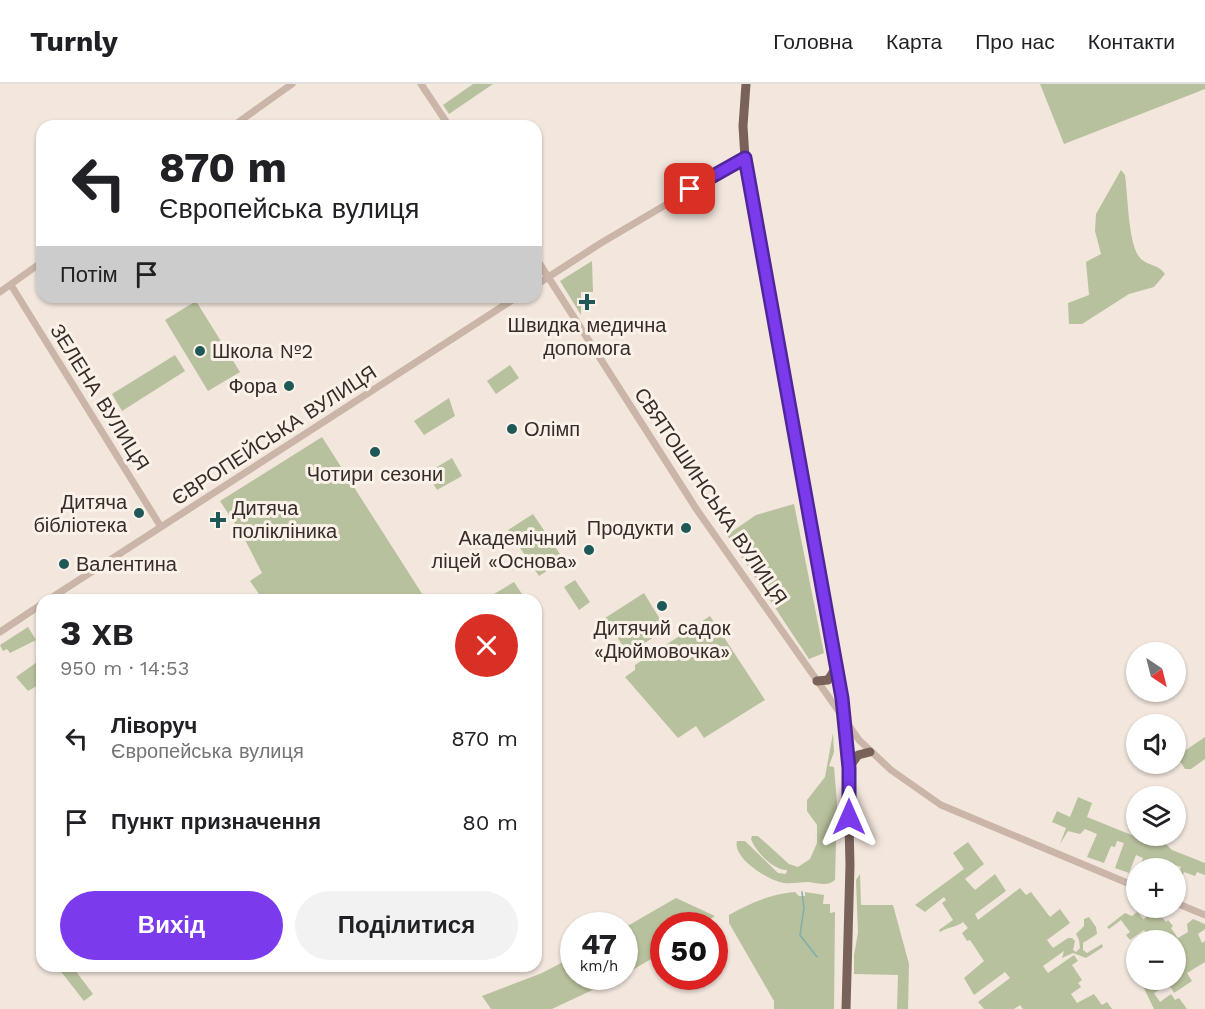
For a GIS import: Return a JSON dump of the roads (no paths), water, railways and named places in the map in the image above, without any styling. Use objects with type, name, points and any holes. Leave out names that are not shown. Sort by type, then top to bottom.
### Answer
[{"type":"main road","points":[[746,84],[743,126],[745,158],[844,719],[849,768],[850,865],[846,1009]]},
{"type":"main road","points":[[817,681],[831,678],[836,668]]},
{"type":"main road","points":[[849,768],[858,754],[870,752]]},
{"type":"street","points":[[241,120],[292,84]]},
{"type":"street","points":[[421,84],[445,120]]},
{"type":"street","points":[[542,281],[745,158]]},
{"type":"street","points":[[0,292],[36,266]]},
{"type":"street","name":"СВЯТОШИНСЬКА ВУЛИЦЯ","points":[[542,268],[671,471],[817,681],[870,752],[924,795],[941,805],[1126,882]]},
{"type":"street","name":"ЗЕЛЕНА ВУЛИЦЯ","points":[[10,285],[161,527]]},
{"type":"street","name":"ЄВРОПЕЙСЬКА ВУЛИЦЯ","points":[[57,594],[508,303]]},
{"type":"street","points":[[0,632],[36,608]]},
{"type":"street","points":[[1186,907],[1205,915]]},
{"type":"waterway","points":[[802,892],[804,908],[800,935],[817,957]]},
{"type":"place","name":"Швидка медична допомога","points":[[587,302]]},
{"type":"place","name":"Школа №2","points":[[200,351]]},
{"type":"place","name":"Фора","points":[[289,386]]},
{"type":"place","name":"Олімп","points":[[512,429]]},
{"type":"place","name":"Чотири сезони","points":[[375,452]]},
{"type":"place","name":"Дитяча бібліотека","points":[[139,513]]},
{"type":"place","name":"Дитяча полікліника","points":[[218,520]]},
{"type":"place","name":"Продукти","points":[[686,528]]},
{"type":"place","name":"Академічний ліцей «Основа»","points":[[589,550]]},
{"type":"place","name":"Валентина","points":[[64,564]]},
{"type":"place","name":"Дитячий садок «Дюймовочка»","points":[[662,606]]}]
